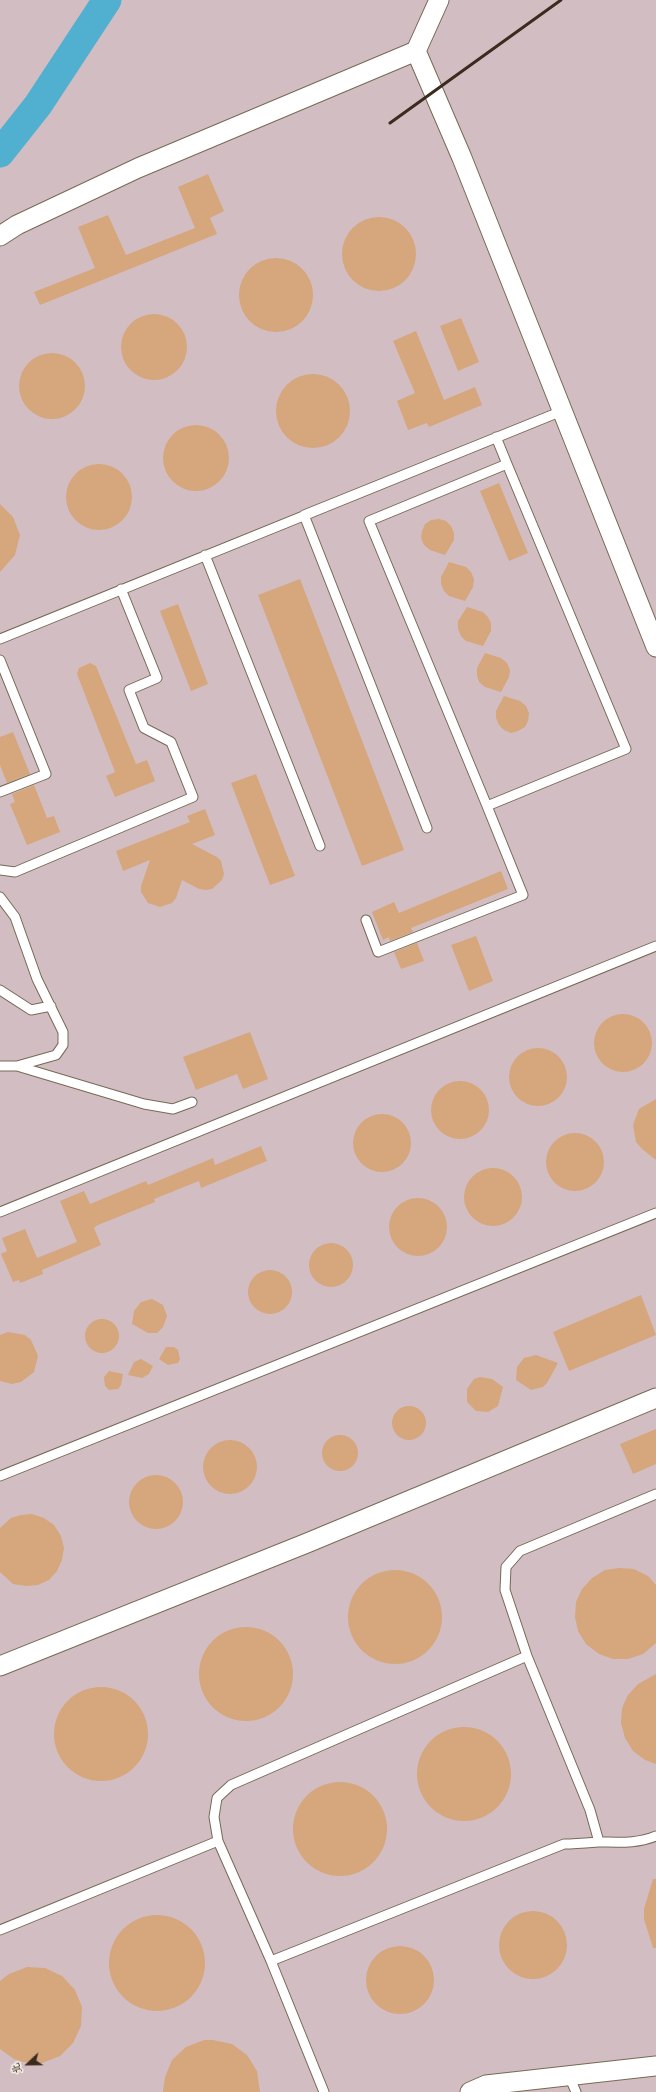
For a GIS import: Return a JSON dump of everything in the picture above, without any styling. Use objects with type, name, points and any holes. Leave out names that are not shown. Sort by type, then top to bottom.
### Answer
[{"type":"street","points":[[0,236],[16,225],[138,168],[416,51],[439,0]]},
{"type":"street","points":[[416,51],[456,145],[558,412],[656,647]]},
{"type":"street","points":[[0,1666],[307,1543],[656,1398]]},
{"type":"street","points":[[470,2092],[486,2085],[572,2084],[656,2066]]},
{"type":"lane","points":[[340,500],[558,412]]},
{"type":"lane","points":[[0,638],[558,412]]},
{"type":"lane","points":[[487,806],[626,749],[496,438]]},
{"type":"lane","points":[[366,920],[378,952],[523,895],[369,521],[507,464]]},
{"type":"lane","points":[[304,515],[427,828]]},
{"type":"lane","points":[[205,555],[320,846]]},
{"type":"lane","points":[[0,870],[15,872],[193,797],[172,742],[144,728],[128,690],[157,678],[121,589]]},
{"type":"lane","points":[[0,660],[46,774],[0,792]]},
{"type":"lane","points":[[0,897],[15,917],[38,979],[63,1032],[64,1045],[56,1055],[17,1066],[0,1066]]},
{"type":"lane","points":[[0,1212],[656,946]]},
{"type":"lane","points":[[0,990],[31,1010],[51,1006]]},
{"type":"lane","points":[[17,1066],[144,1104],[173,1109],[192,1102]]},
{"type":"lane","points":[[0,1476],[656,1213]]},
{"type":"lane","points":[[599,1842],[590,1810],[527,1656],[505,1590],[506,1567],[520,1551],[656,1494]]},
{"type":"lane","points":[[324,2092],[271,1961],[218,1841],[214,1817],[217,1798],[231,1785],[527,1656]]},
{"type":"lane","points":[[271,1961],[564,1844],[599,1842],[618,1843],[648,1840],[656,1836]]},
{"type":"lane","points":[[0,1930],[218,1841]]},
{"type":"shaded area","points":[[0,0],[656,0],[656,2092],[0,2092]]},
{"type":"building","points":[[208,174],[224,211],[210,218],[217,234],[40,305],[34,292],[95,268],[78,227],[108,215],[126,255],[195,228],[178,187]]},
{"type":"building","points":[[379,217],[400,223],[410,233],[416,254],[410,275],[400,285],[379,291],[358,285],[348,275],[342,254],[348,233],[358,223]]},
{"type":"building","points":[[276,258],[297,264],[307,274],[313,295],[307,316],[297,326],[276,332],[255,326],[245,316],[239,295],[245,274],[255,264]]},
{"type":"building","points":[[148,314],[160,314],[167,316],[178,323],[185,334],[187,347],[185,360],[178,371],[167,378],[160,380],[148,380],[141,378],[130,371],[123,360],[121,353],[121,341],[123,334],[130,323],[141,316]]},
{"type":"building","points":[[461,318],[479,362],[458,371],[440,326]]},
{"type":"building","points":[[416,331],[444,400],[475,387],[482,405],[429,427],[427,423],[408,430],[397,401],[415,393],[393,341]]},
{"type":"building","points":[[46,353],[58,353],[65,355],[76,362],[83,373],[85,386],[83,399],[76,410],[65,417],[58,419],[46,419],[39,417],[28,410],[21,399],[19,392],[19,380],[21,373],[28,362],[39,355]]},
{"type":"building","points":[[313,374],[334,380],[344,390],[350,411],[344,432],[334,442],[313,448],[292,442],[282,432],[276,411],[282,390],[292,380]]},
{"type":"building","points":[[190,425],[202,425],[209,427],[220,434],[227,445],[229,458],[227,471],[220,482],[209,489],[202,491],[190,491],[183,489],[172,482],[165,471],[163,464],[163,452],[165,445],[172,434],[183,427]]},
{"type":"building","points":[[93,464],[105,464],[112,466],[123,473],[130,484],[132,497],[130,510],[123,521],[112,528],[105,530],[93,530],[86,528],[75,521],[68,510],[66,503],[66,491],[68,484],[75,473],[86,466]]},
{"type":"building","points":[[499,483],[528,553],[509,561],[480,491]]},
{"type":"building","points":[[0,504],[13,517],[20,535],[15,555],[0,572]]},
{"type":"building","points":[[439,519],[446,521],[451,526],[454,533],[454,540],[445,555],[430,550],[424,545],[421,538],[425,524],[431,520]]},
{"type":"building","points":[[449,562],[466,567],[471,572],[474,579],[473,587],[465,601],[449,596],[444,591],[441,584],[441,577]]},
{"type":"building","points":[[300,579],[404,850],[362,866],[258,595]]},
{"type":"building","points":[[178,604],[208,684],[191,691],[160,611]]},
{"type":"building","points":[[467,607],[483,612],[491,623],[491,631],[483,646],[466,641],[461,636],[458,629],[458,621]]},
{"type":"building","points":[[485,653],[501,658],[507,663],[510,670],[509,677],[501,692],[485,687],[479,682],[477,668]]},
{"type":"building","points":[[90,663],[96,666],[136,764],[147,760],[155,781],[115,797],[106,776],[115,772],[77,674],[79,668]]},
{"type":"building","points":[[504,696],[520,701],[526,706],[529,713],[528,721],[525,727],[518,731],[511,733],[504,730],[499,725],[496,718],[496,711]]},
{"type":"building","points":[[13,732],[30,774],[7,783],[0,765],[0,737]]},
{"type":"building","points":[[256,774],[295,876],[270,885],[231,783]]},
{"type":"building","points":[[34,785],[47,818],[54,816],[60,832],[27,845],[10,804],[15,802],[12,794]]},
{"type":"building","points":[[205,809],[215,835],[192,844],[217,857],[221,861],[224,874],[222,880],[212,889],[206,890],[199,889],[182,880],[176,898],[172,903],[160,907],[148,903],[141,892],[141,886],[150,860],[123,871],[116,851],[190,822],[187,816]]},
{"type":"building","points":[[501,871],[508,889],[411,928],[413,932],[390,941],[389,937],[383,940],[372,912],[394,902],[399,913]]},
{"type":"building","points":[[476,936],[493,981],[469,991],[451,945]]},
{"type":"building","points":[[417,943],[424,961],[401,969],[394,952]]},
{"type":"building","points":[[623,1014],[634,1016],[647,1027],[650,1032],[652,1043],[650,1054],[639,1067],[634,1070],[623,1072],[612,1070],[599,1059],[596,1054],[594,1043],[596,1032],[607,1019],[612,1016]]},
{"type":"building","points":[[250,1032],[268,1079],[243,1089],[237,1074],[196,1090],[183,1057]]},
{"type":"building","points":[[538,1048],[549,1050],[562,1061],[565,1066],[567,1077],[565,1088],[554,1101],[549,1104],[538,1106],[527,1104],[514,1093],[511,1088],[509,1077],[511,1066],[522,1053],[527,1050]]},
{"type":"building","points":[[460,1081],[471,1083],[484,1094],[487,1099],[489,1110],[487,1121],[476,1134],[471,1137],[460,1139],[449,1137],[436,1126],[433,1121],[431,1110],[433,1099],[444,1086],[449,1083]]},
{"type":"building","points":[[656,1099],[656,1160],[636,1142],[633,1125],[639,1109]]},
{"type":"building","points":[[382,1114],[393,1116],[406,1127],[409,1132],[411,1143],[409,1154],[398,1167],[393,1170],[382,1172],[371,1170],[358,1159],[355,1154],[353,1143],[355,1132],[366,1119],[371,1116]]},
{"type":"building","points":[[575,1133],[586,1135],[599,1146],[602,1151],[604,1162],[602,1173],[591,1186],[586,1189],[575,1191],[564,1189],[551,1178],[548,1173],[546,1162],[548,1151],[559,1138],[564,1135]]},
{"type":"building","points":[[261,1146],[267,1161],[201,1188],[199,1181],[154,1199],[155,1202],[98,1225],[94,1228],[101,1245],[42,1270],[43,1274],[20,1283],[19,1280],[13,1282],[1,1254],[7,1251],[2,1238],[25,1229],[37,1258],[77,1242],[60,1201],[84,1191],[90,1204],[146,1181],[148,1185],[213,1158],[215,1165]]},
{"type":"building","points":[[493,1168],[504,1170],[517,1181],[520,1186],[522,1197],[520,1208],[509,1221],[504,1224],[493,1226],[482,1224],[469,1213],[466,1208],[464,1197],[466,1186],[477,1173],[482,1170]]},
{"type":"building","points":[[418,1198],[429,1200],[442,1211],[445,1216],[447,1227],[445,1238],[434,1251],[429,1254],[418,1256],[407,1254],[394,1243],[391,1238],[389,1227],[391,1216],[402,1203],[407,1200]]},
{"type":"building","points":[[327,1243],[335,1243],[347,1249],[353,1261],[353,1269],[347,1281],[335,1287],[327,1287],[315,1281],[309,1269],[309,1261],[315,1249]]},
{"type":"building","points":[[270,1270],[282,1274],[288,1280],[292,1292],[288,1304],[282,1310],[270,1314],[258,1310],[252,1304],[248,1292],[252,1280],[258,1274]]},
{"type":"building","points":[[641,1295],[656,1335],[569,1371],[553,1332]]},
{"type":"building","points":[[152,1299],[163,1305],[167,1316],[163,1327],[157,1333],[148,1333],[132,1324],[134,1311],[141,1302]]},
{"type":"building","points":[[102,1319],[114,1324],[119,1336],[114,1348],[102,1353],[90,1348],[85,1336],[90,1324]]},
{"type":"building","points":[[8,1332],[25,1335],[31,1340],[38,1356],[34,1372],[21,1382],[12,1384],[0,1381],[0,1335]]},
{"type":"building","points":[[166,1347],[174,1347],[178,1350],[180,1359],[178,1363],[168,1365],[159,1359]]},
{"type":"building","points":[[536,1355],[558,1363],[547,1383],[543,1387],[531,1390],[516,1380],[517,1367],[524,1358]]},
{"type":"building","points":[[141,1359],[153,1366],[149,1374],[142,1378],[128,1375],[134,1362]]},
{"type":"building","points":[[109,1371],[123,1374],[121,1385],[118,1389],[109,1390],[105,1386],[104,1377]]},
{"type":"building","points":[[480,1377],[492,1379],[503,1387],[498,1406],[488,1412],[476,1411],[467,1402],[467,1389],[474,1379]]},
{"type":"building","points":[[409,1406],[421,1411],[426,1423],[421,1435],[409,1440],[397,1435],[392,1423],[397,1411]]},
{"type":"building","points":[[656,1429],[656,1464],[633,1474],[620,1444]]},
{"type":"building","points":[[337,1435],[343,1435],[353,1440],[358,1453],[353,1466],[343,1471],[337,1471],[327,1466],[322,1456],[322,1450],[327,1440]]},
{"type":"building","points":[[225,1440],[235,1440],[245,1444],[253,1452],[257,1462],[257,1472],[253,1482],[245,1490],[235,1494],[225,1494],[215,1490],[207,1482],[203,1472],[203,1462],[207,1452],[215,1444]]},
{"type":"building","points":[[151,1475],[161,1475],[171,1479],[179,1487],[183,1497],[183,1507],[179,1517],[171,1525],[161,1529],[151,1529],[141,1525],[133,1517],[129,1507],[129,1497],[133,1487],[141,1479]]},
{"type":"building","points":[[32,1514],[44,1518],[54,1525],[61,1536],[64,1548],[62,1560],[57,1571],[49,1580],[38,1585],[26,1586],[13,1584],[0,1572],[0,1528],[11,1518]]},
{"type":"building","points":[[619,1568],[634,1569],[648,1576],[656,1585],[656,1643],[643,1654],[628,1659],[613,1659],[599,1654],[586,1644],[578,1631],[575,1617],[576,1602],[582,1589],[592,1578],[605,1570]]},
{"type":"building","points":[[395,1570],[413,1573],[428,1584],[439,1599],[442,1617],[439,1635],[428,1650],[413,1661],[395,1664],[377,1661],[362,1650],[351,1635],[348,1617],[351,1599],[362,1584],[377,1573]]},
{"type":"building","points":[[246,1627],[264,1630],[279,1641],[290,1656],[293,1674],[290,1692],[279,1707],[264,1718],[246,1721],[228,1718],[213,1707],[202,1692],[199,1674],[202,1656],[213,1641],[228,1630]]},
{"type":"building","points":[[656,1674],[656,1764],[645,1760],[633,1751],[625,1738],[621,1723],[622,1708],[628,1695],[638,1684]]},
{"type":"building","points":[[101,1687],[119,1690],[134,1701],[145,1716],[148,1734],[145,1752],[134,1767],[119,1778],[101,1781],[83,1778],[68,1767],[57,1752],[54,1734],[57,1716],[68,1701],[83,1690]]},
{"type":"building","points":[[464,1727],[482,1730],[497,1741],[508,1756],[511,1774],[508,1792],[497,1807],[482,1818],[464,1821],[446,1818],[431,1807],[420,1792],[417,1774],[420,1756],[431,1741],[446,1730]]},
{"type":"building","points":[[340,1782],[358,1785],[373,1796],[384,1811],[387,1829],[384,1847],[373,1862],[358,1873],[340,1876],[322,1873],[307,1862],[296,1847],[293,1829],[296,1811],[307,1796],[322,1785]]},
{"type":"building","points":[[653,1879],[656,1879],[656,1948],[653,1948],[644,1919],[644,1909]]},
{"type":"building","points":[[526,1911],[540,1911],[552,1917],[561,1926],[567,1938],[565,1958],[557,1969],[546,1977],[540,1979],[526,1979],[520,1977],[509,1969],[501,1958],[499,1952],[499,1938],[501,1932],[509,1921],[520,1913]]},
{"type":"building","points":[[157,1915],[175,1919],[184,1923],[191,1929],[197,1936],[201,1945],[205,1963],[201,1981],[197,1990],[191,1997],[184,2003],[175,2007],[157,2011],[139,2007],[130,2003],[123,1997],[117,1990],[113,1981],[109,1963],[113,1945],[117,1936],[123,1929],[130,1923],[139,1919]]},
{"type":"building","points":[[393,1946],[407,1946],[419,1952],[428,1961],[434,1973],[432,1993],[424,2004],[413,2012],[407,2014],[393,2014],[387,2012],[376,2004],[368,1993],[366,1987],[366,1973],[368,1967],[376,1956],[387,1948]]},
{"type":"building","points":[[27,1967],[45,1968],[62,1976],[75,1990],[82,2007],[81,2026],[73,2043],[60,2056],[42,2063],[23,2062],[14,2059],[0,2049],[0,1981],[9,1974]]},
{"type":"building","points":[[204,2040],[213,2040],[232,2044],[247,2055],[257,2071],[260,2092],[163,2092],[165,2077],[172,2060],[186,2047]]},
{"type":"waterway","points":[[0,153],[38,105],[107,0]]},
{"type":"railway","points":[[390,123],[561,0]]}]
